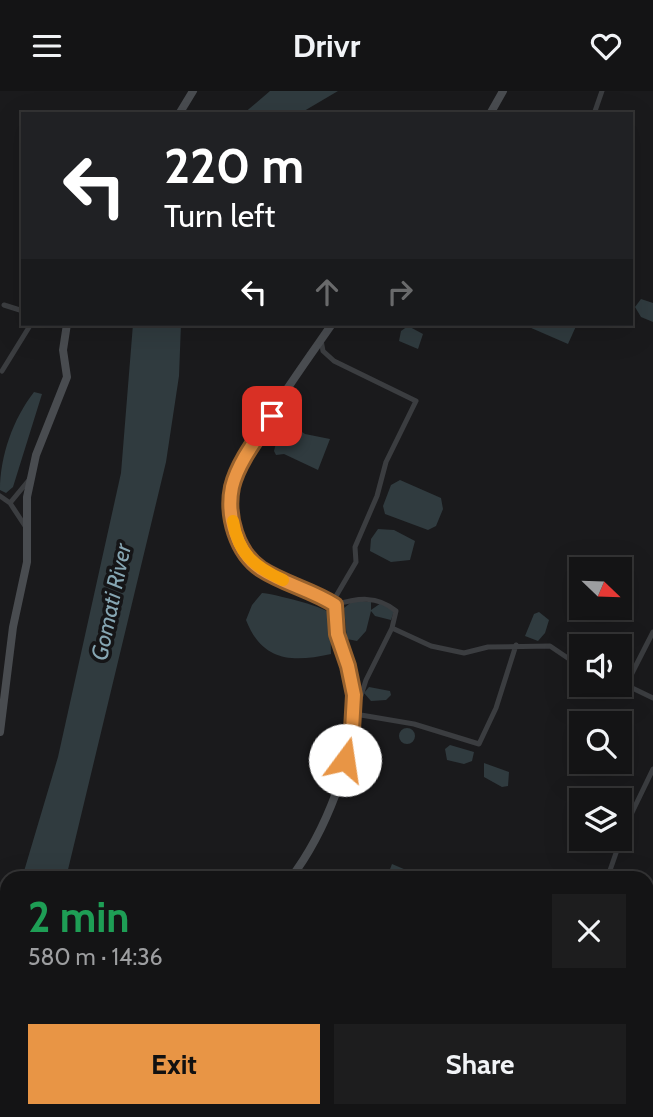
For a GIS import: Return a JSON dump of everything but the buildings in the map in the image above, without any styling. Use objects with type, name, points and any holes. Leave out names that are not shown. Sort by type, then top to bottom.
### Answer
[{"type":"main road","points":[[181,112],[193,91]]},
{"type":"main road","points":[[491,112],[503,91]]},
{"type":"main road","points":[[0,731],[13,627],[27,562],[27,497],[36,455],[67,377],[63,350],[67,326]]},
{"type":"main road","points":[[296,871],[310,850],[326,817],[345,760],[355,714],[348,666],[337,634],[333,604],[263,571],[247,558],[237,541],[232,511],[232,487],[249,452],[331,326]]},
{"type":"street","points":[[595,112],[602,91]]},
{"type":"street","points":[[4,306],[21,310]]},
{"type":"street","points":[[2,371],[30,326]]},
{"type":"street","points":[[321,340],[326,356],[416,401],[386,462],[377,496],[355,547],[356,562],[333,604]]},
{"type":"street","points":[[10,503],[31,478]]},
{"type":"street","points":[[0,496],[10,503],[27,529]]},
{"type":"street","points":[[333,604],[363,598],[389,605],[396,611],[393,628],[366,680],[355,714],[414,724],[479,744],[496,708],[516,645]]},
{"type":"street","points":[[393,628],[431,646],[464,653],[488,647],[550,646],[569,659]]},
{"type":"street","points":[[632,668],[653,632]]},
{"type":"street","points":[[632,688],[653,698]]},
{"type":"street","points":[[610,871],[625,827],[653,769]]},
{"type":"water","points":[[270,91],[338,91],[302,112],[245,112]]},
{"type":"water","points":[[641,299],[653,303],[653,322],[641,317],[635,307]]},
{"type":"water","name":"Gomati River","points":[[133,326],[181,326],[179,376],[166,462],[68,871],[24,871],[58,757],[121,473]]},
{"type":"water","points":[[408,326],[423,334],[418,349],[399,341],[401,331]]},
{"type":"water","points":[[527,326],[576,326],[568,344]]},
{"type":"water","points":[[34,392],[42,394],[13,487],[6,493],[0,490],[5,451],[14,426]]},
{"type":"water","points":[[296,428],[305,434],[330,439],[318,470],[284,454],[276,455],[274,451],[281,435]]},
{"type":"water","points":[[400,480],[441,498],[443,509],[436,526],[428,530],[385,514],[383,506],[391,485]]},
{"type":"water","points":[[378,529],[394,530],[415,541],[410,560],[391,562],[370,551],[371,539]]},
{"type":"water","points":[[262,593],[308,604],[330,613],[331,654],[291,658],[280,656],[260,644],[246,620],[252,605]]},
{"type":"water","points":[[354,600],[371,602],[371,610],[381,603],[394,611],[391,620],[375,616],[371,611],[366,631],[357,641],[347,639],[344,608]]},
{"type":"water","points":[[539,612],[549,620],[545,633],[538,641],[525,636],[534,614]]},
{"type":"water","points":[[369,687],[390,691],[391,695],[386,700],[371,701],[364,693]]},
{"type":"water","points":[[404,728],[410,728],[415,736],[413,742],[404,744],[399,739],[399,733]]},
{"type":"water","points":[[450,745],[474,752],[472,761],[464,764],[447,760],[445,749]]},
{"type":"water","points":[[484,763],[509,772],[508,786],[502,787],[484,777]]},
{"type":"water","points":[[392,864],[409,871],[389,871]]},
{"type":"slow traffic","points":[[233,521],[237,541],[247,558],[263,571],[283,580]]},
{"type":"route","points":[[272,416],[255,441],[232,487],[232,511],[237,541],[247,558],[263,571],[335,605],[337,634],[354,695],[355,714],[345,760]]}]
